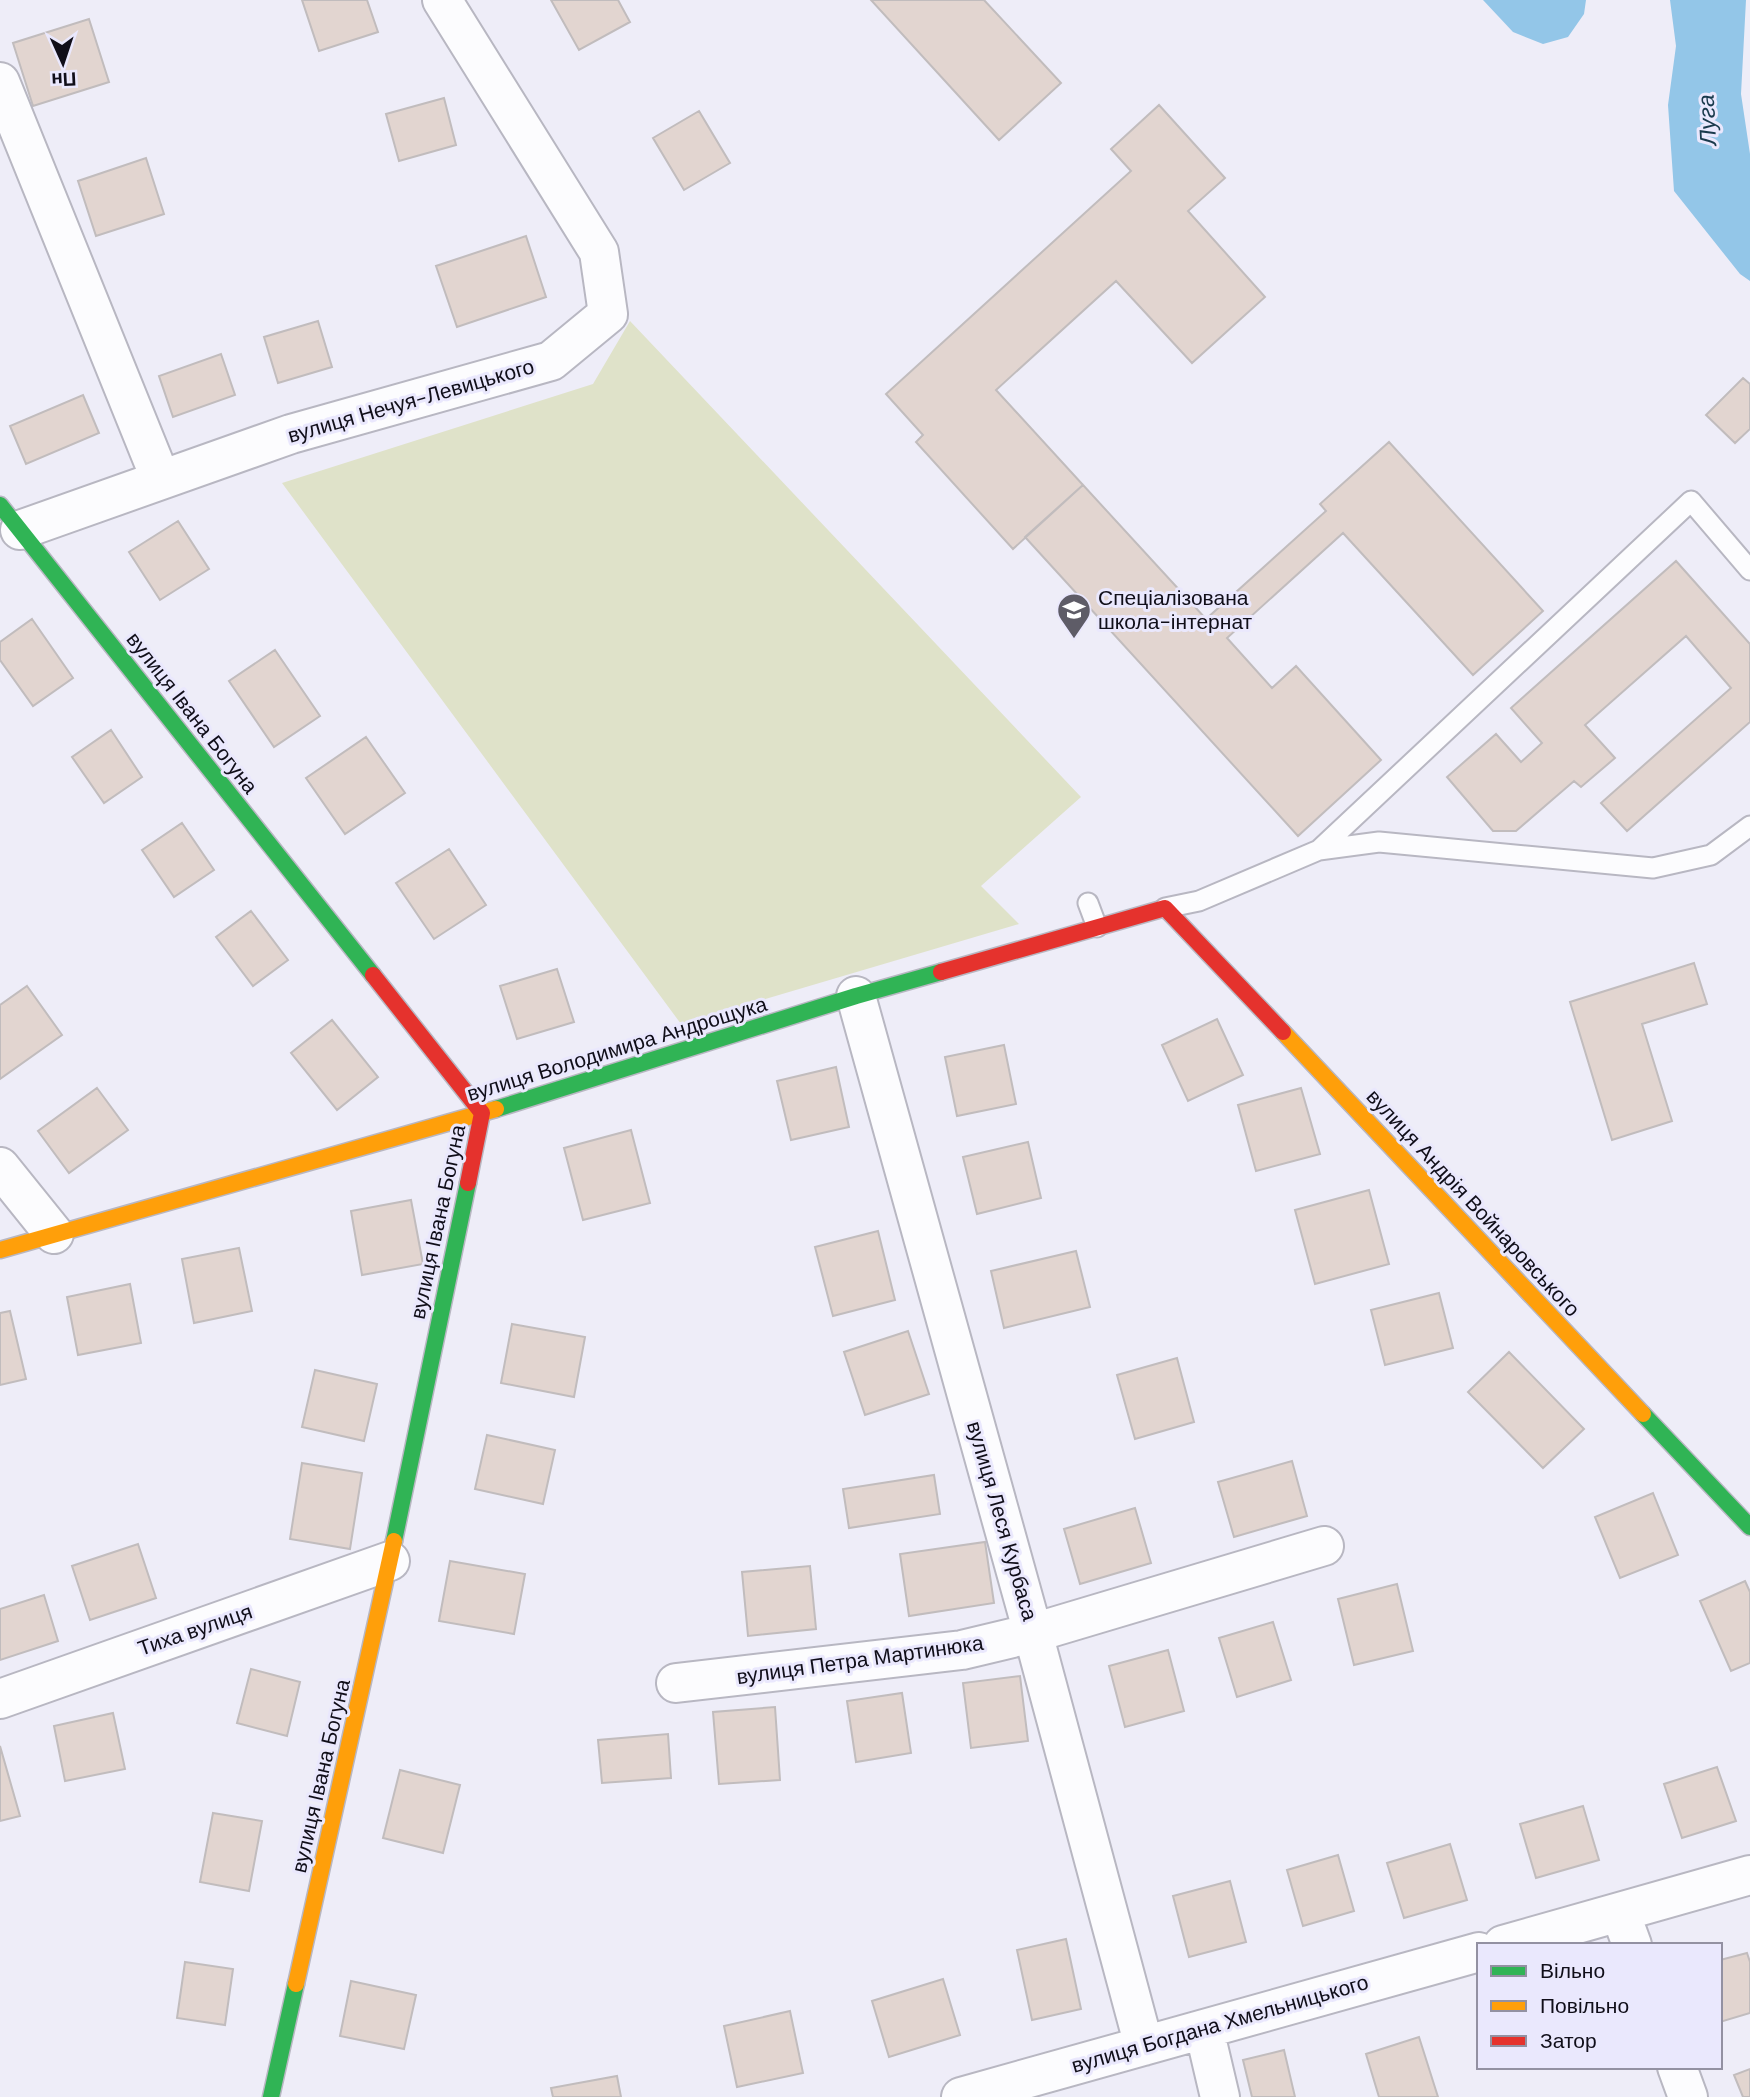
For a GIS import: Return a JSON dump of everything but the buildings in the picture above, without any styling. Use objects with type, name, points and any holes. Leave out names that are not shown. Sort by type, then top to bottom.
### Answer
[{"type":"street","name":"вулиця Нечуя-Левицького","points":[[10,518],[161,480],[291,434],[551,360],[608,314],[599,252],[442,0]]},
{"type":"street","points":[[0,82],[161,480]]},
{"type":"street","name":"вулиця Івана Богуна","points":[[10,518],[482,1113],[390,1561],[271,2097]]},
{"type":"street","name":"вулиця Володимира Андрощука","points":[[0,1250],[482,1113],[856,996],[1166,908]]},
{"type":"street","name":"вулиця Андрія Войнаровського","points":[[1166,908],[1750,1527]]},
{"type":"street","name":"вулиця Леся Курбаса","points":[[856,996],[1033,1633],[1144,2046]]},
{"type":"street","points":[[0,1167],[54,1234]]},
{"type":"street","name":"вулиця Петра Мартинюка","points":[[676,1683],[962,1650],[1033,1633],[1324,1546]]},
{"type":"street","name":"Тиха вулиця","points":[[0,1699],[390,1561]]},
{"type":"street","points":[[1517,1943],[1626,1928],[1750,1875]]},
{"type":"street","name":"вулиця Богдана Хмельницького","points":[[961,2097],[1068,2082],[1144,2046],[1477,1953]]},
{"type":"street","points":[[1204,2029],[1220,2097]]},
{"type":"street","points":[[1678,2069],[1688,2097]]},
{"type":"lane","points":[[1318,850],[1690,501],[1750,570]]},
{"type":"lane","points":[[1166,908],[1199,901],[1318,850],[1379,842],[1653,869],[1711,855],[1750,826]]},
{"type":"lane","points":[[1088,903],[1097,927]]},
{"type":"green space","points":[[630,321],[1081,797],[981,886],[1019,924],[681,1024],[282,483],[593,384]]},
{"type":"water","points":[[1483,0],[1586,0],[1584,14],[1568,37],[1543,44],[1513,32]]},
{"type":"water","name":"Луга","points":[[1670,0],[1746,0],[1741,94],[1750,154],[1750,281],[1740,274],[1674,191],[1668,105],[1676,46]]},
{"type":"traffic: fast","points":[[0,505],[373,975]]},
{"type":"traffic: fast","points":[[496,1109],[941,972]]},
{"type":"traffic: fast","points":[[394,1541],[468,1183]]},
{"type":"traffic: fast","points":[[1643,1414],[1750,1527]]},
{"type":"traffic: fast","points":[[271,2097],[296,1984]]},
{"type":"traffic: slow","points":[[1283,1032],[1643,1414]]},
{"type":"traffic: slow","points":[[0,1250],[496,1109]]},
{"type":"traffic: slow","points":[[296,1984],[394,1541]]},
{"type":"traffic: jam","points":[[941,972],[1165,908],[1283,1032]]},
{"type":"traffic: jam","points":[[373,975],[482,1113],[468,1183]]},
{"type":"place","name":"Спеціалізована школа-інтернат","points":[[1074,640]]}]
